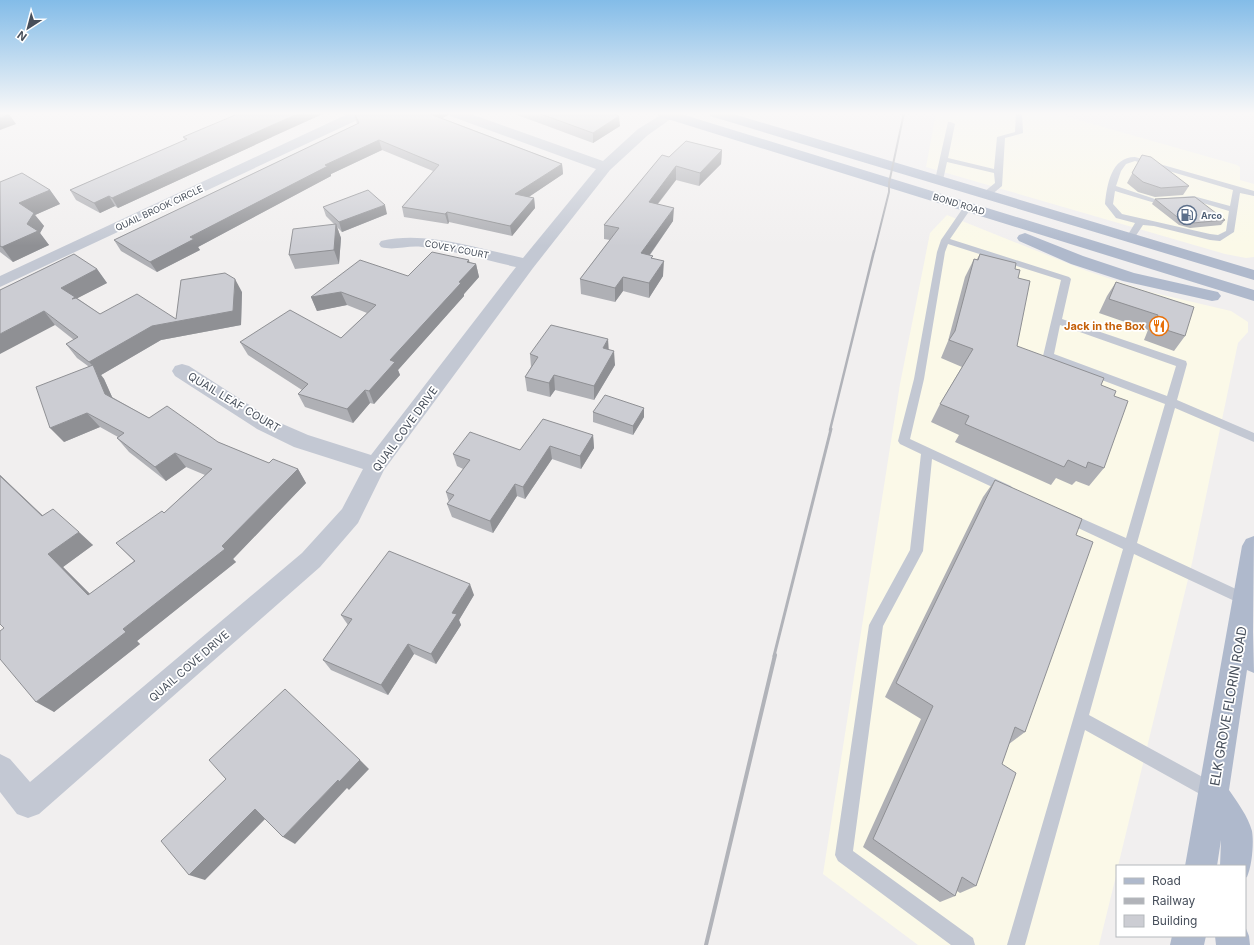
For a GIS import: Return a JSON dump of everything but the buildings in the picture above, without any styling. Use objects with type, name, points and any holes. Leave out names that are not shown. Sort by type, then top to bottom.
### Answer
[{"type":"main road","name":"BOND ROAD","points":[[806,157],[1254,296]]},
{"type":"main road","name":"BOND ROAD","points":[[862,157],[1254,275]]},
{"type":"main road","points":[[968,207],[1010,232],[1077,260],[1129,277],[1232,301],[1254,311]]},
{"type":"main road","name":"ELK GROVE FLORIN ROAD","points":[[1201,865],[1254,546]]},
{"type":"main road","points":[[1240,635],[1254,660]]},
{"type":"main road","points":[[1213,792],[1237,832],[1236,865]]},
{"type":"street","name":"QUAIL BROOK CIRCLE","points":[[0,282],[267,157]]},
{"type":"street","points":[[575,157],[605,168]]},
{"type":"street","name":"QUAIL COVE DRIVE","points":[[0,769],[28,803],[311,560],[350,516],[376,465],[527,264],[605,168],[617,157]]},
{"type":"street","name":"COVEY COURT","points":[[387,244],[414,241],[431,243],[527,264]]},
{"type":"street","name":"QUAIL LEAF COURT","points":[[182,371],[264,424],[301,441],[376,465]]},
{"type":"lane","points":[[988,194],[999,184],[999,157]]},
{"type":"lane","points":[[939,180],[944,159],[998,172]]},
{"type":"lane","points":[[1237,189],[1230,232],[1220,238],[1193,234],[1154,223],[1140,222],[1119,216],[1109,204],[1111,187],[1124,162],[1128,159],[1135,159],[1237,189],[1254,194]]},
{"type":"lane","points":[[1111,187],[1155,201],[1193,198],[1234,210]]},
{"type":"lane","points":[[968,207],[944,240],[932,298],[920,379],[904,441],[1014,492]]},
{"type":"lane","points":[[1130,238],[1140,222]]},
{"type":"lane","points":[[944,240],[1066,279],[1048,356],[1171,402],[1254,438]]},
{"type":"lane","points":[[1016,945],[1182,364],[1056,320]]},
{"type":"lane","points":[[927,452],[916,551],[876,624],[844,855],[966,945]]},
{"type":"lane","points":[[1058,512],[1246,600]]},
{"type":"lane","points":[[1081,718],[1213,792]]},
{"type":"shaded area","points":[[928,157],[1209,157],[1237,165],[1240,167],[1240,180],[1254,184],[1254,257],[1246,258],[1225,254],[926,167]]},
{"type":"shaded area","points":[[947,215],[1087,271],[1150,292],[1231,311],[1248,322],[1248,332],[1238,343],[1192,563],[1118,865],[1116,865],[1116,876],[1099,945],[918,945],[823,874],[900,384],[930,233]]},
{"type":"railway","points":[[874,252],[889,192],[889,183],[895,157]]},
{"type":"railway","points":[[830,430],[874,251]]},
{"type":"railway","points":[[774,656],[831,429]]},
{"type":"railway","points":[[706,945],[775,655]]},
{"type":"place","name":"Arco","points":[[1187,215]]},
{"type":"place","name":"Jack in the Box","points":[[1159,326]]}]
